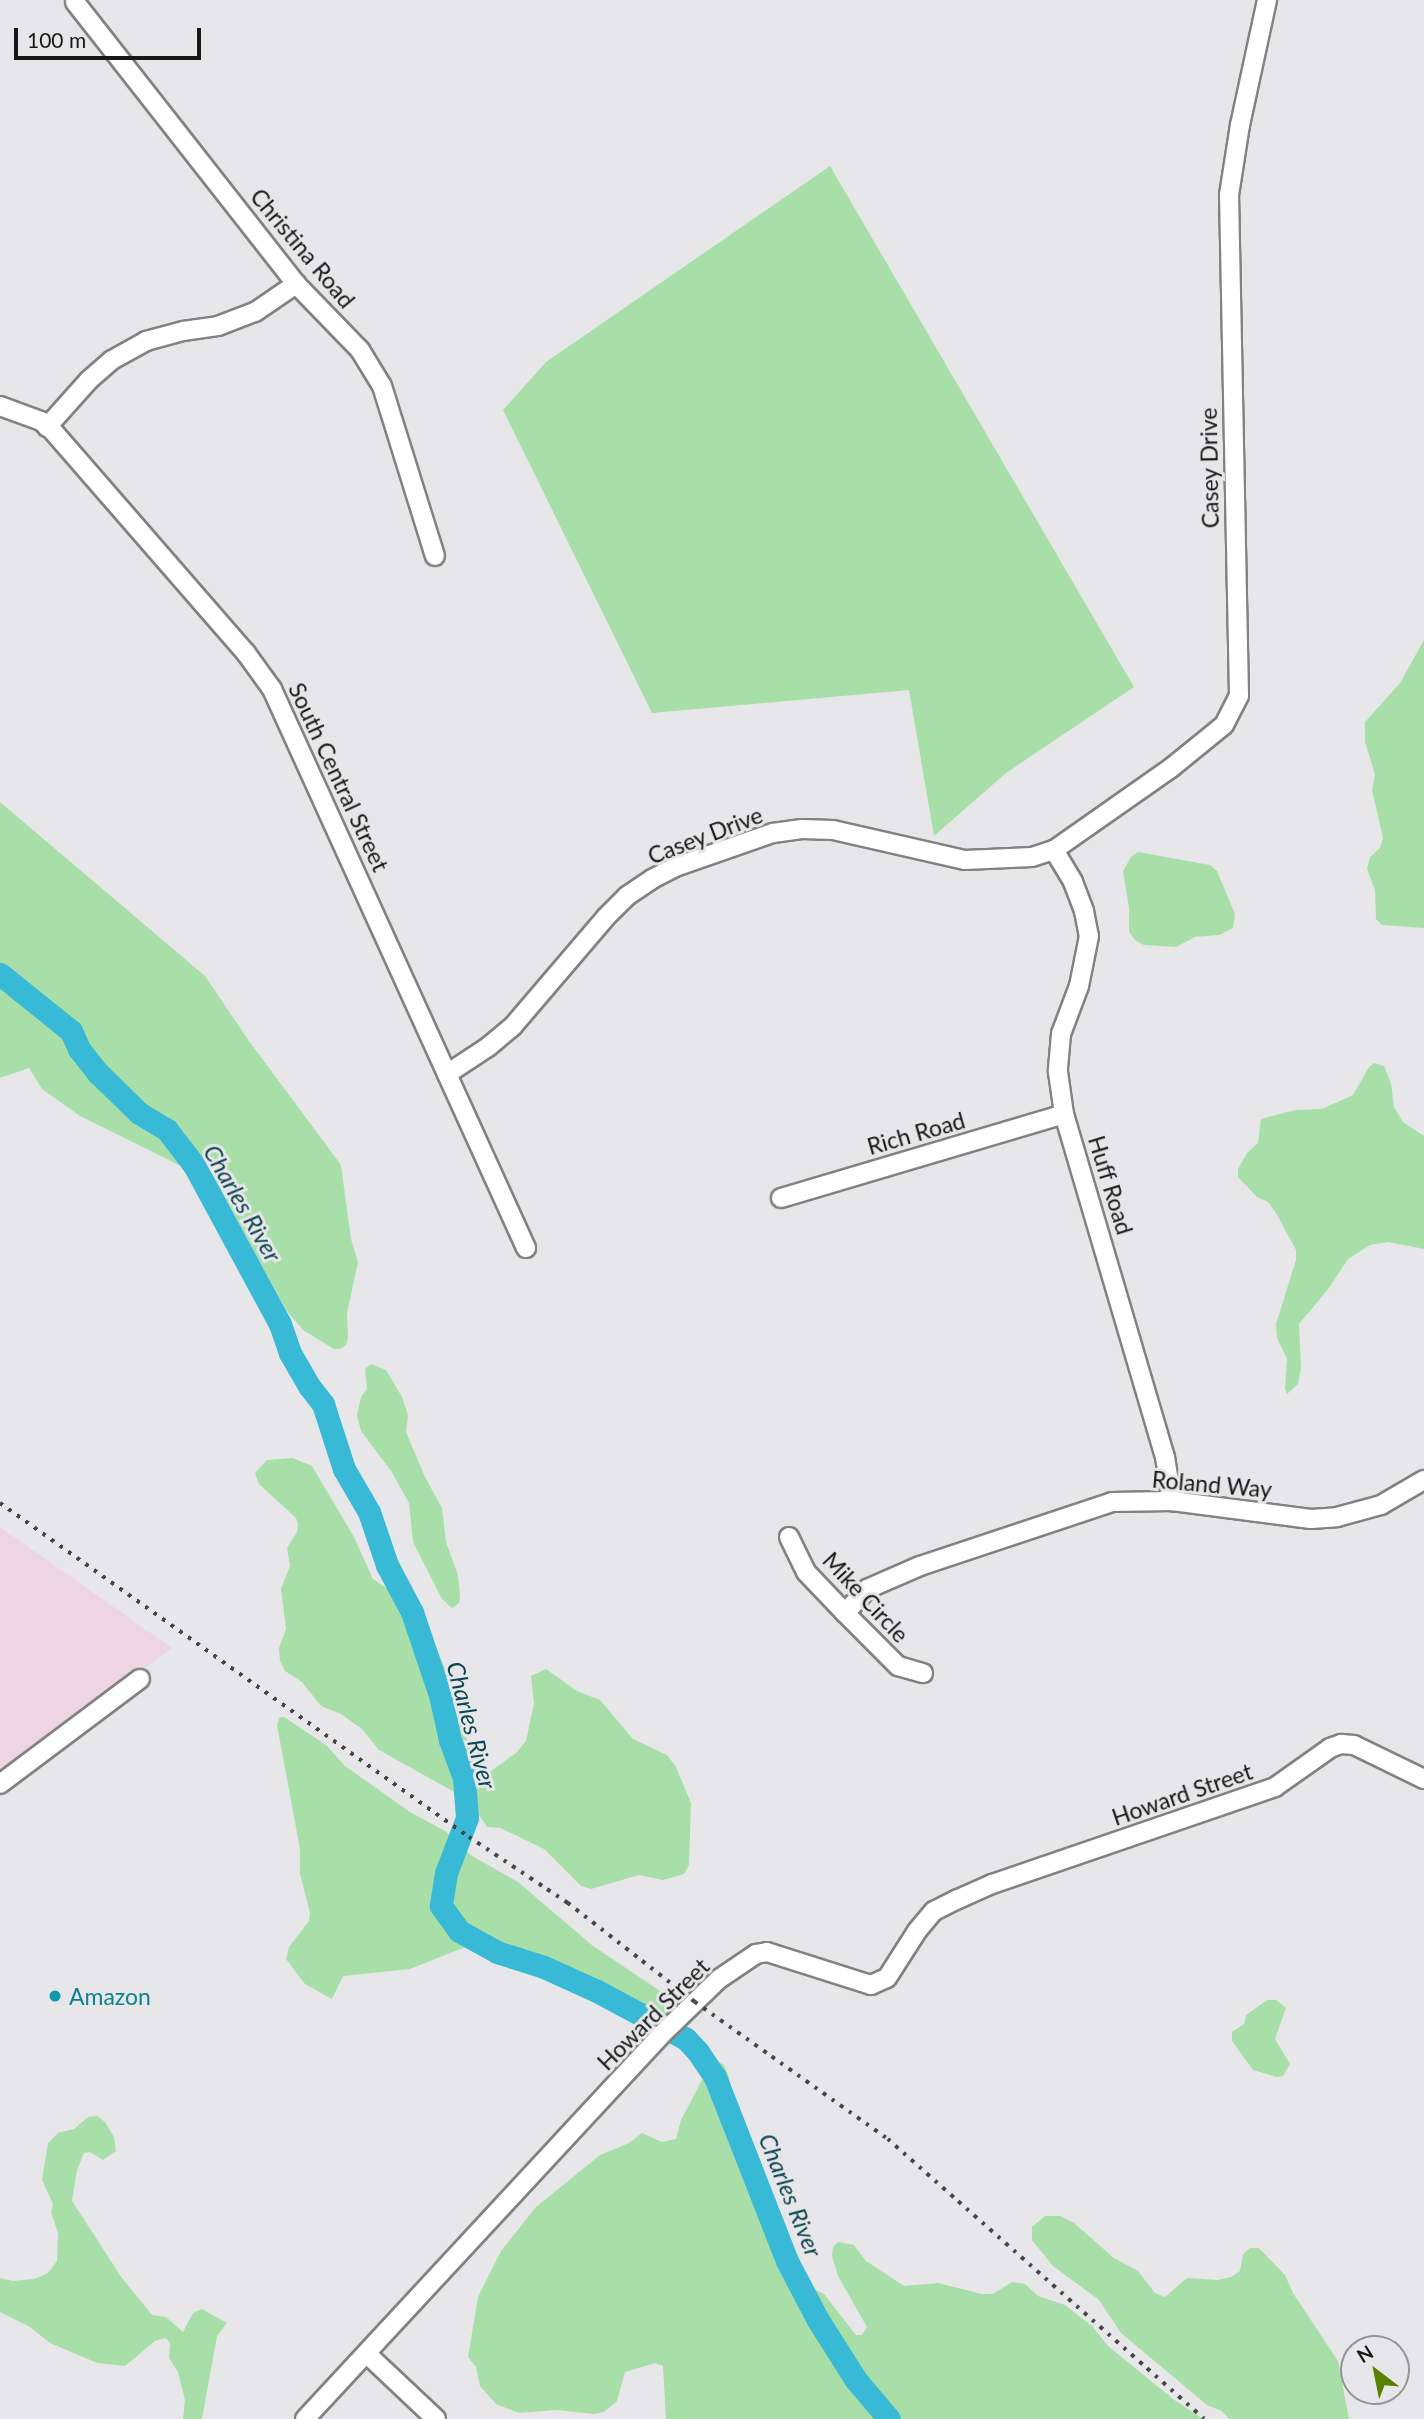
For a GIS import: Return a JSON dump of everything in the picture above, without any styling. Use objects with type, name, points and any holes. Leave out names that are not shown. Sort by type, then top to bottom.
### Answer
[{"type":"street","name":"Casey Drive","points":[[447,1074],[488,1047],[513,1026],[606,917],[627,897],[652,879],[678,866],[773,833],[802,829],[834,830],[965,860],[1032,857],[1054,850],[1171,768],[1224,725],[1239,696],[1229,195],[1240,125],[1267,0]]},
{"type":"street","name":"Christina Road","points":[[75,2],[296,285],[360,350],[382,386],[435,556]]},
{"type":"street","points":[[47,426],[89,380],[112,360],[146,341],[183,331],[218,326],[255,312],[296,285]]},
{"type":"street","name":"South Central Street","points":[[0,405],[47,426],[246,653],[272,689],[526,1248]]},
{"type":"street","name":"Huff Road","points":[[1054,850],[1073,882],[1084,911],[1089,936],[1080,986],[1061,1034],[1058,1072],[1064,1114],[1165,1457],[1172,1501]]},
{"type":"street","name":"Rich Road","points":[[781,1198],[1064,1114]]},
{"type":"street","name":"Roland Way","points":[[845,1613],[867,1589],[920,1566],[1112,1502],[1172,1501],[1311,1519],[1337,1517],[1381,1505],[1424,1480]]},
{"type":"street","name":"Mike Circle","points":[[789,1537],[806,1572],[845,1613],[898,1666],[923,1673]]},
{"type":"street","points":[[0,1784],[140,1679]]},
{"type":"street","name":"Howard Street","points":[[304,2419],[662,2034],[719,1979],[756,1954],[767,1952],[871,1985],[887,1979],[917,1931],[934,1911],[992,1884],[1257,1795],[1294,1776],[1330,1748],[1341,1744],[1354,1745],[1424,1779]]},
{"type":"street","points":[[367,2354],[436,2419]]},
{"type":"shaded area","points":[[0,1527],[172,1648],[0,1773]]},
{"type":"green space","points":[[830,166],[1134,687],[1006,773],[934,836],[909,690],[652,713],[503,410],[546,362]]},
{"type":"green space","points":[[1424,640],[1424,928],[1382,925],[1376,919],[1375,890],[1367,869],[1370,857],[1380,848],[1383,838],[1372,790],[1375,774],[1365,742],[1365,722],[1400,683]]},
{"type":"green space","points":[[0,802],[205,976],[249,1041],[341,1165],[351,1239],[358,1262],[347,1313],[348,1338],[346,1345],[340,1349],[334,1349],[303,1330],[286,1310],[221,1190],[189,1170],[80,1116],[42,1089],[29,1068],[0,1078]]},
{"type":"green space","points":[[1138,852],[1210,865],[1217,871],[1235,914],[1233,928],[1219,935],[1195,937],[1176,947],[1144,945],[1136,941],[1129,932],[1129,908],[1123,871],[1131,857]]},
{"type":"green space","points":[[1374,1063],[1384,1066],[1391,1083],[1394,1107],[1403,1122],[1424,1136],[1424,1249],[1388,1242],[1370,1245],[1348,1259],[1329,1288],[1299,1324],[1301,1368],[1298,1384],[1287,1394],[1287,1359],[1277,1338],[1276,1324],[1296,1260],[1296,1250],[1276,1213],[1268,1202],[1257,1197],[1238,1177],[1238,1169],[1247,1153],[1258,1143],[1261,1119],[1295,1110],[1322,1109],[1353,1095]]},
{"type":"green space","points":[[371,1364],[386,1370],[402,1397],[408,1415],[406,1432],[442,1508],[446,1542],[458,1575],[459,1603],[452,1608],[442,1599],[413,1542],[409,1503],[391,1471],[361,1431],[357,1415],[361,1397],[367,1389],[365,1369]]},
{"type":"green space","points":[[293,1458],[312,1466],[354,1537],[373,1579],[388,1589],[409,1586],[450,1680],[472,1757],[491,1771],[516,1753],[526,1741],[534,1703],[531,1676],[546,1669],[577,1691],[600,1700],[633,1739],[667,1755],[676,1767],[691,1803],[689,1865],[684,1874],[663,1880],[639,1875],[591,1889],[581,1886],[544,1849],[501,1828],[487,1827],[473,1806],[456,1793],[379,1750],[362,1729],[341,1714],[321,1706],[302,1682],[285,1671],[280,1661],[279,1648],[286,1629],[281,1589],[290,1566],[287,1548],[297,1532],[298,1524],[296,1518],[259,1484],[255,1473],[267,1460]]},
{"type":"green space","points":[[284,1717],[326,1745],[345,1766],[410,1812],[445,1831],[472,1856],[518,1882],[593,1946],[672,1999],[678,2010],[667,2019],[581,1972],[503,1942],[476,1938],[468,1946],[410,1969],[343,1976],[332,1999],[305,1984],[286,1959],[289,1947],[309,1921],[310,1913],[300,1874],[300,1849],[277,1725],[279,1718]]},
{"type":"green space","points":[[1267,2000],[1276,2000],[1286,2008],[1275,2039],[1290,2064],[1283,2076],[1277,2077],[1253,2070],[1232,2041],[1232,2032],[1244,2024],[1246,2015]]},
{"type":"green space","points":[[713,2059],[724,2065],[728,2074],[739,2116],[748,2133],[750,2154],[808,2286],[824,2294],[856,2335],[862,2335],[867,2327],[838,2276],[832,2256],[833,2247],[838,2242],[854,2245],[866,2261],[904,2286],[938,2283],[982,2294],[993,2294],[1012,2282],[1025,2284],[1038,2296],[1065,2305],[1093,2327],[1108,2346],[1173,2399],[1203,2419],[666,2419],[663,2366],[655,2363],[625,2372],[617,2401],[604,2412],[594,2414],[557,2410],[519,2413],[496,2404],[480,2386],[476,2367],[468,2357],[478,2297],[501,2251],[536,2207],[600,2155],[629,2143],[642,2133],[662,2142],[676,2139],[681,2120]]},
{"type":"green space","points":[[97,2116],[105,2122],[114,2137],[116,2151],[103,2160],[90,2152],[84,2153],[77,2170],[72,2201],[122,2278],[152,2315],[166,2317],[183,2332],[193,2313],[202,2309],[227,2323],[217,2336],[202,2419],[183,2419],[185,2400],[178,2372],[169,2358],[170,2344],[166,2338],[155,2341],[125,2366],[97,2363],[50,2343],[30,2327],[0,2312],[0,2278],[13,2281],[34,2279],[48,2273],[57,2261],[58,2233],[51,2212],[53,2204],[42,2180],[48,2143],[58,2133],[74,2129],[88,2117]]},
{"type":"green space","points":[[1045,2216],[1060,2216],[1074,2223],[1114,2258],[1138,2271],[1155,2293],[1165,2297],[1187,2278],[1218,2280],[1231,2277],[1240,2271],[1243,2254],[1250,2248],[1259,2248],[1285,2275],[1293,2293],[1338,2361],[1340,2405],[1346,2405],[1349,2419],[1229,2419],[1222,2411],[1207,2405],[1121,2333],[1099,2300],[1053,2266],[1032,2240],[1032,2227]]},
{"type":"waterway","name":"Charles River","points":[[0,974],[71,1031],[79,1049],[98,1073],[139,1113],[167,1130],[194,1165],[280,1324],[290,1353],[323,1404],[344,1469],[369,1512],[387,1565],[412,1612],[464,1778],[467,1818],[446,1873],[441,1906],[459,1931],[497,1952],[544,1967],[597,1991],[686,2039],[698,2052],[715,2077],[787,2261],[818,2320],[856,2380],[889,2419]]},
{"type":"railway","points":[[0,1503],[469,1837],[568,1903],[695,2002],[888,2139],[1204,2419]]},
{"type":"place","name":"Amazon","points":[[55,1996]]}]
